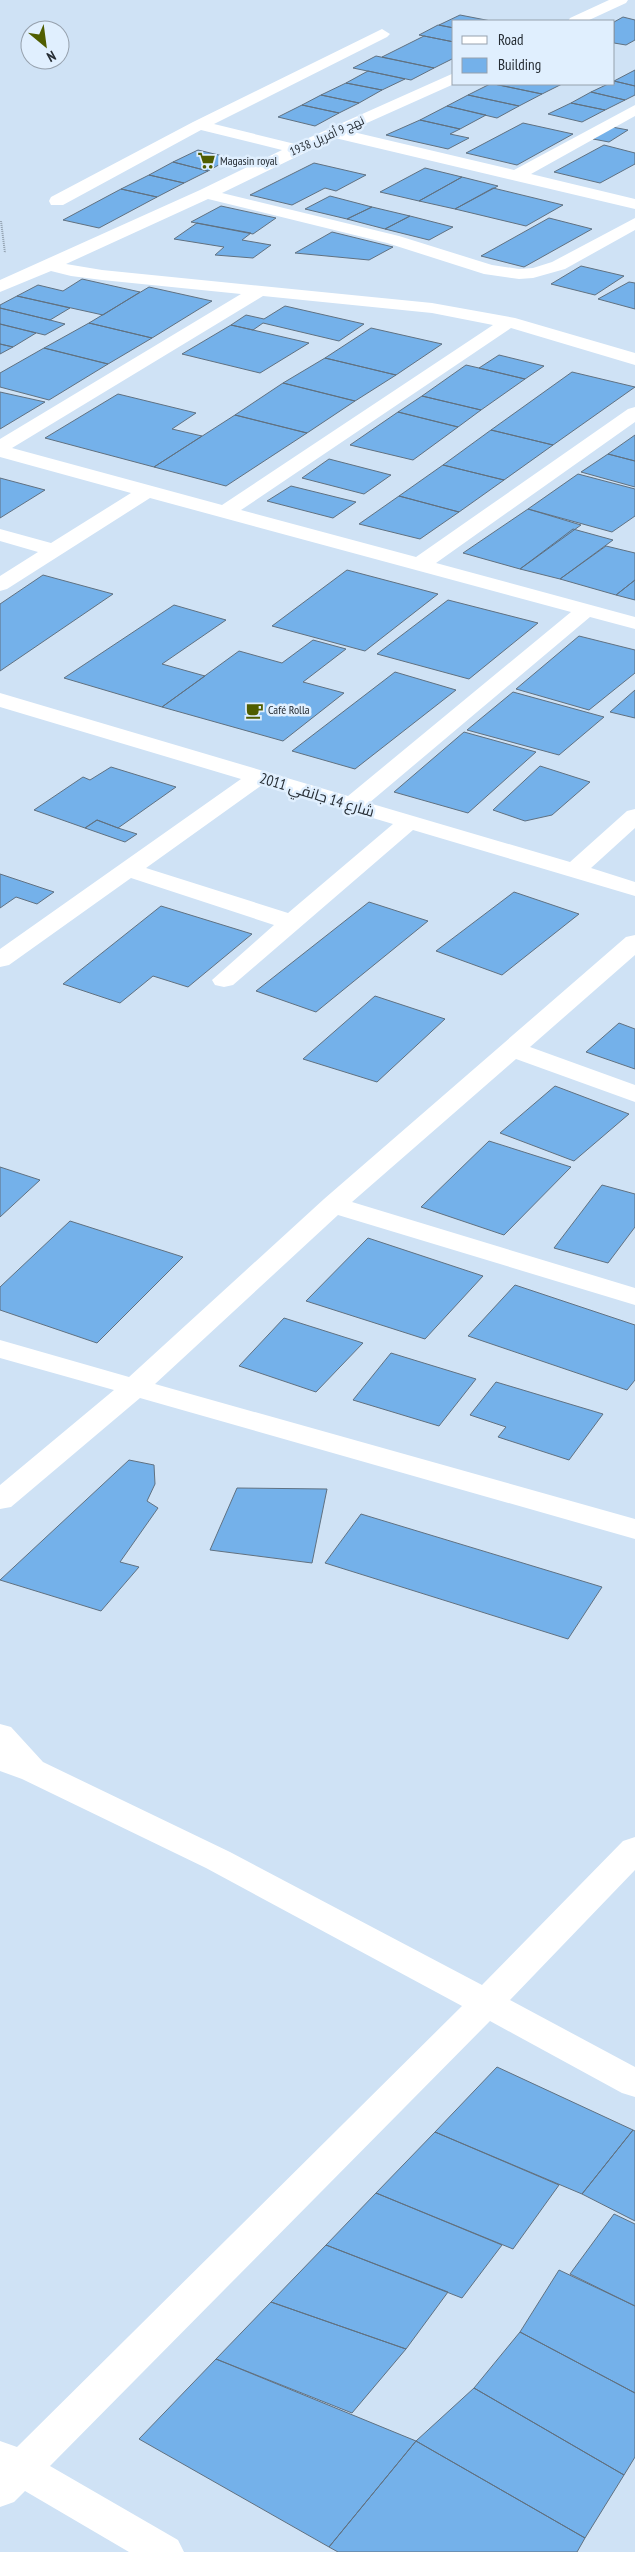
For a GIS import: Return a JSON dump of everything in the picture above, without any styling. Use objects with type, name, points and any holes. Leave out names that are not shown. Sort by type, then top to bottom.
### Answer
[{"type":"street","points":[[577,20],[618,2],[635,8]]},
{"type":"street","points":[[57,201],[199,125],[382,34]]},
{"type":"street","name":"نهج 9 أفريل 1938","points":[[0,287],[206,194],[298,149],[452,79]]},
{"type":"street","points":[[516,176],[635,111]]},
{"type":"street","points":[[199,125],[298,149]]},
{"type":"street","points":[[336,133],[635,204]]},
{"type":"street","points":[[617,200],[635,191]]},
{"type":"street","points":[[206,194],[331,223],[421,247],[496,271],[516,274],[536,273],[558,265],[635,223]]},
{"type":"street","points":[[57,262],[72,271],[102,275],[432,308],[509,322],[635,358]]},
{"type":"street","points":[[0,449],[259,291]]},
{"type":"street","points":[[226,511],[509,322]]},
{"type":"street","points":[[419,565],[635,413]]},
{"type":"street","points":[[0,449],[635,623]]},
{"type":"street","points":[[0,585],[52,550],[149,490]]},
{"type":"street","points":[[0,535],[52,550]]},
{"type":"street","points":[[352,805],[586,610]]},
{"type":"street","name":"شارع 14 جانفي 2011","points":[[0,700],[635,889]]},
{"type":"street","points":[[0,960],[259,777]]},
{"type":"street","points":[[575,870],[635,816]]},
{"type":"street","points":[[224,980],[408,822]]},
{"type":"street","points":[[128,870],[291,922]]},
{"type":"street","points":[[0,1500],[134,1388],[333,1204],[635,942]]},
{"type":"street","points":[[512,1049],[635,1094]]},
{"type":"street","points":[[333,1204],[635,1297]]},
{"type":"street","points":[[0,1349],[635,1529]]},
{"type":"street","points":[[0,1735],[33,1771]]},
{"type":"street","points":[[0,1759],[33,1771],[218,1860],[635,2083]]},
{"type":"street","points":[[164,2552],[7,2472],[485,2004],[635,1848]]},
{"type":"path","points":[[1,221],[6,261]]},
{"type":"building","points":[[460,15],[486,20],[452,20],[452,28],[439,25]]},
{"type":"building","points":[[623,17],[635,20],[635,40],[626,45],[615,43],[615,21]]},
{"type":"building","points":[[438,25],[452,28],[452,42],[419,35]]},
{"type":"building","points":[[424,36],[452,42],[452,59],[434,68],[382,57]]},
{"type":"building","points":[[376,56],[434,68],[411,80],[353,68]]},
{"type":"building","points":[[635,70],[635,86],[615,80]]},
{"type":"building","points":[[368,71],[405,79],[382,90],[346,83]]},
{"type":"building","points":[[615,81],[635,86],[635,95],[625,100],[591,92],[606,85],[615,85]]},
{"type":"building","points":[[346,83],[382,90],[359,103],[321,95]]},
{"type":"building","points":[[488,85],[499,85],[542,94],[519,106],[468,95]]},
{"type":"building","points":[[499,85],[560,85],[542,94]]},
{"type":"building","points":[[591,92],[625,100],[605,110],[571,103]]},
{"type":"building","points":[[321,95],[359,103],[339,113],[302,105]]},
{"type":"building","points":[[468,95],[519,106],[497,118],[447,106]]},
{"type":"building","points":[[571,103],[605,110],[582,122],[548,114]]},
{"type":"building","points":[[302,105],[339,113],[315,126],[278,117]]},
{"type":"building","points":[[447,106],[486,115],[460,129],[420,120]]},
{"type":"building","points":[[420,120],[460,129],[450,134],[469,138],[448,149],[386,135]]},
{"type":"building","points":[[523,123],[573,134],[517,165],[466,153]]},
{"type":"building","points":[[612,127],[628,130],[609,142],[593,139]]},
{"type":"building","points":[[604,145],[635,153],[635,164],[600,183],[554,172]]},
{"type":"building","points":[[198,150],[231,158],[208,171],[173,162]]},
{"type":"building","points":[[173,162],[208,171],[184,183],[149,175]]},
{"type":"building","points":[[314,163],[366,175],[336,191],[325,188],[292,205],[250,195]]},
{"type":"building","points":[[425,168],[462,177],[419,201],[380,192]]},
{"type":"building","points":[[149,175],[184,183],[157,197],[121,189]]},
{"type":"building","points":[[462,177],[498,186],[455,209],[419,201]]},
{"type":"building","points":[[493,188],[563,205],[526,226],[455,209]]},
{"type":"building","points":[[121,189],[157,197],[99,228],[63,220]]},
{"type":"building","points":[[330,196],[372,207],[347,219],[305,209]]},
{"type":"building","points":[[221,206],[276,218],[253,234],[191,222]]},
{"type":"building","points":[[372,207],[410,216],[385,229],[347,219]]},
{"type":"building","points":[[410,216],[453,227],[429,240],[385,229]]},
{"type":"building","points":[[549,218],[592,229],[524,267],[481,256]]},
{"type":"building","points":[[197,223],[251,233],[242,240],[271,245],[253,258],[215,255],[224,247],[174,239]]},
{"type":"building","points":[[332,232],[393,247],[369,260],[295,253]]},
{"type":"building","points":[[581,266],[624,276],[595,295],[551,284]]},
{"type":"building","points":[[82,279],[140,292],[103,315],[17,296],[38,285],[63,291]]},
{"type":"building","points":[[629,282],[635,283],[635,309],[598,299]]},
{"type":"building","points":[[149,287],[212,301],[152,338],[89,323]]},
{"type":"building","points":[[17,296],[70,308],[50,320],[0,308],[0,305]]},
{"type":"building","points":[[285,306],[364,324],[339,341],[263,323],[253,330],[231,325],[246,315],[264,319]]},
{"type":"building","points":[[0,308],[65,324],[45,335],[0,324]]},
{"type":"building","points":[[89,323],[152,338],[108,364],[44,348]]},
{"type":"building","points":[[0,324],[36,333],[13,347],[0,344]]},
{"type":"building","points":[[231,325],[309,343],[260,373],[182,354]]},
{"type":"building","points":[[371,328],[442,344],[396,375],[325,358]]},
{"type":"building","points":[[0,344],[13,347],[0,354]]},
{"type":"building","points":[[44,348],[108,364],[49,400],[0,387],[0,373]]},
{"type":"building","points":[[499,355],[544,366],[525,379],[479,368]]},
{"type":"building","points":[[325,358],[396,375],[355,401],[283,383]]},
{"type":"building","points":[[466,365],[525,379],[481,410],[422,396]]},
{"type":"building","points":[[572,372],[635,387],[553,445],[491,430]]},
{"type":"building","points":[[283,383],[355,401],[307,433],[235,415]]},
{"type":"building","points":[[0,392],[45,402],[0,429]]},
{"type":"building","points":[[118,394],[196,413],[172,429],[202,436],[154,467],[45,438]]},
{"type":"building","points":[[422,396],[481,410],[458,427],[398,412]]},
{"type":"building","points":[[398,412],[458,427],[413,460],[350,445]]},
{"type":"building","points":[[235,415],[307,433],[226,486],[154,467]]},
{"type":"building","points":[[491,430],[553,445],[504,480],[443,465]]},
{"type":"building","points":[[635,435],[635,461],[608,454]]},
{"type":"building","points":[[608,454],[635,461],[635,487],[581,472]]},
{"type":"building","points":[[329,459],[391,475],[364,494],[302,478]]},
{"type":"building","points":[[443,465],[504,480],[459,512],[399,496]]},
{"type":"building","points":[[578,474],[635,489],[635,516],[612,532],[528,509]]},
{"type":"building","points":[[0,478],[45,490],[0,518]]},
{"type":"building","points":[[291,486],[356,502],[333,518],[267,501]]},
{"type":"building","points":[[399,496],[459,512],[420,539],[359,524]]},
{"type":"building","points":[[528,509],[581,525],[520,569],[463,553]]},
{"type":"building","points":[[573,529],[613,540],[560,579],[520,569]]},
{"type":"building","points":[[606,546],[635,553],[635,580],[616,595],[560,579]]},
{"type":"building","points":[[347,570],[438,594],[365,651],[272,626]]},
{"type":"building","points":[[43,575],[113,594],[0,671],[0,604]]},
{"type":"building","points":[[635,580],[635,600],[616,595]]},
{"type":"building","points":[[448,600],[538,623],[469,679],[377,654]]},
{"type":"building","points":[[174,605],[226,620],[162,664],[205,676],[162,707],[64,678]]},
{"type":"building","points":[[579,636],[635,650],[635,673],[589,710],[516,689]]},
{"type":"building","points":[[313,640],[346,649],[303,682],[344,693],[283,741],[162,707],[239,651],[282,663]]},
{"type":"building","points":[[395,672],[456,690],[355,769],[292,751]]},
{"type":"building","points":[[635,690],[635,718],[610,712]]},
{"type":"building","points":[[513,692],[604,717],[559,755],[467,730]]},
{"type":"building","points":[[464,732],[536,752],[468,813],[394,792]]},
{"type":"building","points":[[540,766],[590,782],[552,815],[525,821],[493,810]]},
{"type":"building","points":[[111,767],[176,787],[118,828],[97,820],[85,828],[34,810],[83,777],[90,780]]},
{"type":"building","points":[[97,820],[137,834],[125,842],[85,828]]},
{"type":"building","points":[[0,874],[54,892],[37,904],[16,897],[0,908]]},
{"type":"building","points":[[514,892],[579,914],[502,975],[436,951]]},
{"type":"building","points":[[369,902],[428,921],[316,1012],[256,991]]},
{"type":"building","points":[[161,906],[252,934],[188,987],[153,976],[120,1003],[63,984]]},
{"type":"building","points":[[375,996],[445,1019],[377,1082],[303,1059]]},
{"type":"building","points":[[619,1023],[635,1029],[635,1069],[586,1052]]},
{"type":"building","points":[[555,1086],[629,1114],[574,1161],[500,1133]]},
{"type":"building","points":[[489,1141],[571,1167],[504,1235],[421,1207]]},
{"type":"building","points":[[0,1167],[40,1180],[0,1217]]},
{"type":"building","points":[[602,1185],[635,1194],[635,1227],[608,1263],[554,1248]]},
{"type":"building","points":[[70,1221],[183,1257],[97,1343],[0,1310],[0,1287]]},
{"type":"building","points":[[368,1238],[483,1276],[425,1339],[306,1301]]},
{"type":"building","points":[[515,1285],[635,1325],[635,1380],[627,1390],[468,1336]]},
{"type":"building","points":[[284,1318],[363,1343],[316,1392],[239,1366]]},
{"type":"building","points":[[391,1353],[476,1379],[439,1426],[353,1400]]},
{"type":"building","points":[[496,1382],[603,1414],[569,1460],[498,1437],[506,1427],[470,1415]]},
{"type":"building","points":[[129,1460],[154,1465],[155,1484],[147,1501],[158,1508],[120,1562],[139,1567],[101,1611],[0,1580]]},
{"type":"building","points":[[237,1488],[327,1489],[312,1563],[210,1550]]},
{"type":"building","points":[[361,1514],[602,1587],[568,1639],[325,1563]]},
{"type":"building","points":[[497,2067],[633,2130],[582,2194],[435,2132]]},
{"type":"building","points":[[633,2130],[635,2131],[635,2221],[582,2194]]},
{"type":"building","points":[[435,2132],[559,2185],[513,2249],[376,2193]]},
{"type":"building","points":[[376,2193],[502,2245],[462,2298],[326,2245]]},
{"type":"building","points":[[614,2214],[635,2224],[635,2306],[570,2274]]},
{"type":"building","points":[[326,2245],[448,2292],[406,2349],[271,2302]]},
{"type":"building","points":[[559,2270],[635,2306],[635,2393],[520,2332]]},
{"type":"building","points":[[271,2302],[406,2349],[352,2413],[216,2359]]},
{"type":"building","points":[[520,2332],[635,2393],[635,2457],[624,2475],[474,2388]]},
{"type":"building","points":[[216,2359],[416,2441],[329,2547],[139,2439]]},
{"type":"building","points":[[474,2388],[624,2475],[585,2538],[416,2441]]},
{"type":"building","points":[[416,2441],[585,2538],[577,2552],[338,2552],[329,2547]]},
{"type":"place","name":"Magasin royal","points":[[206,161]]},
{"type":"place","name":"Café Rolla","points":[[254,710]]}]
